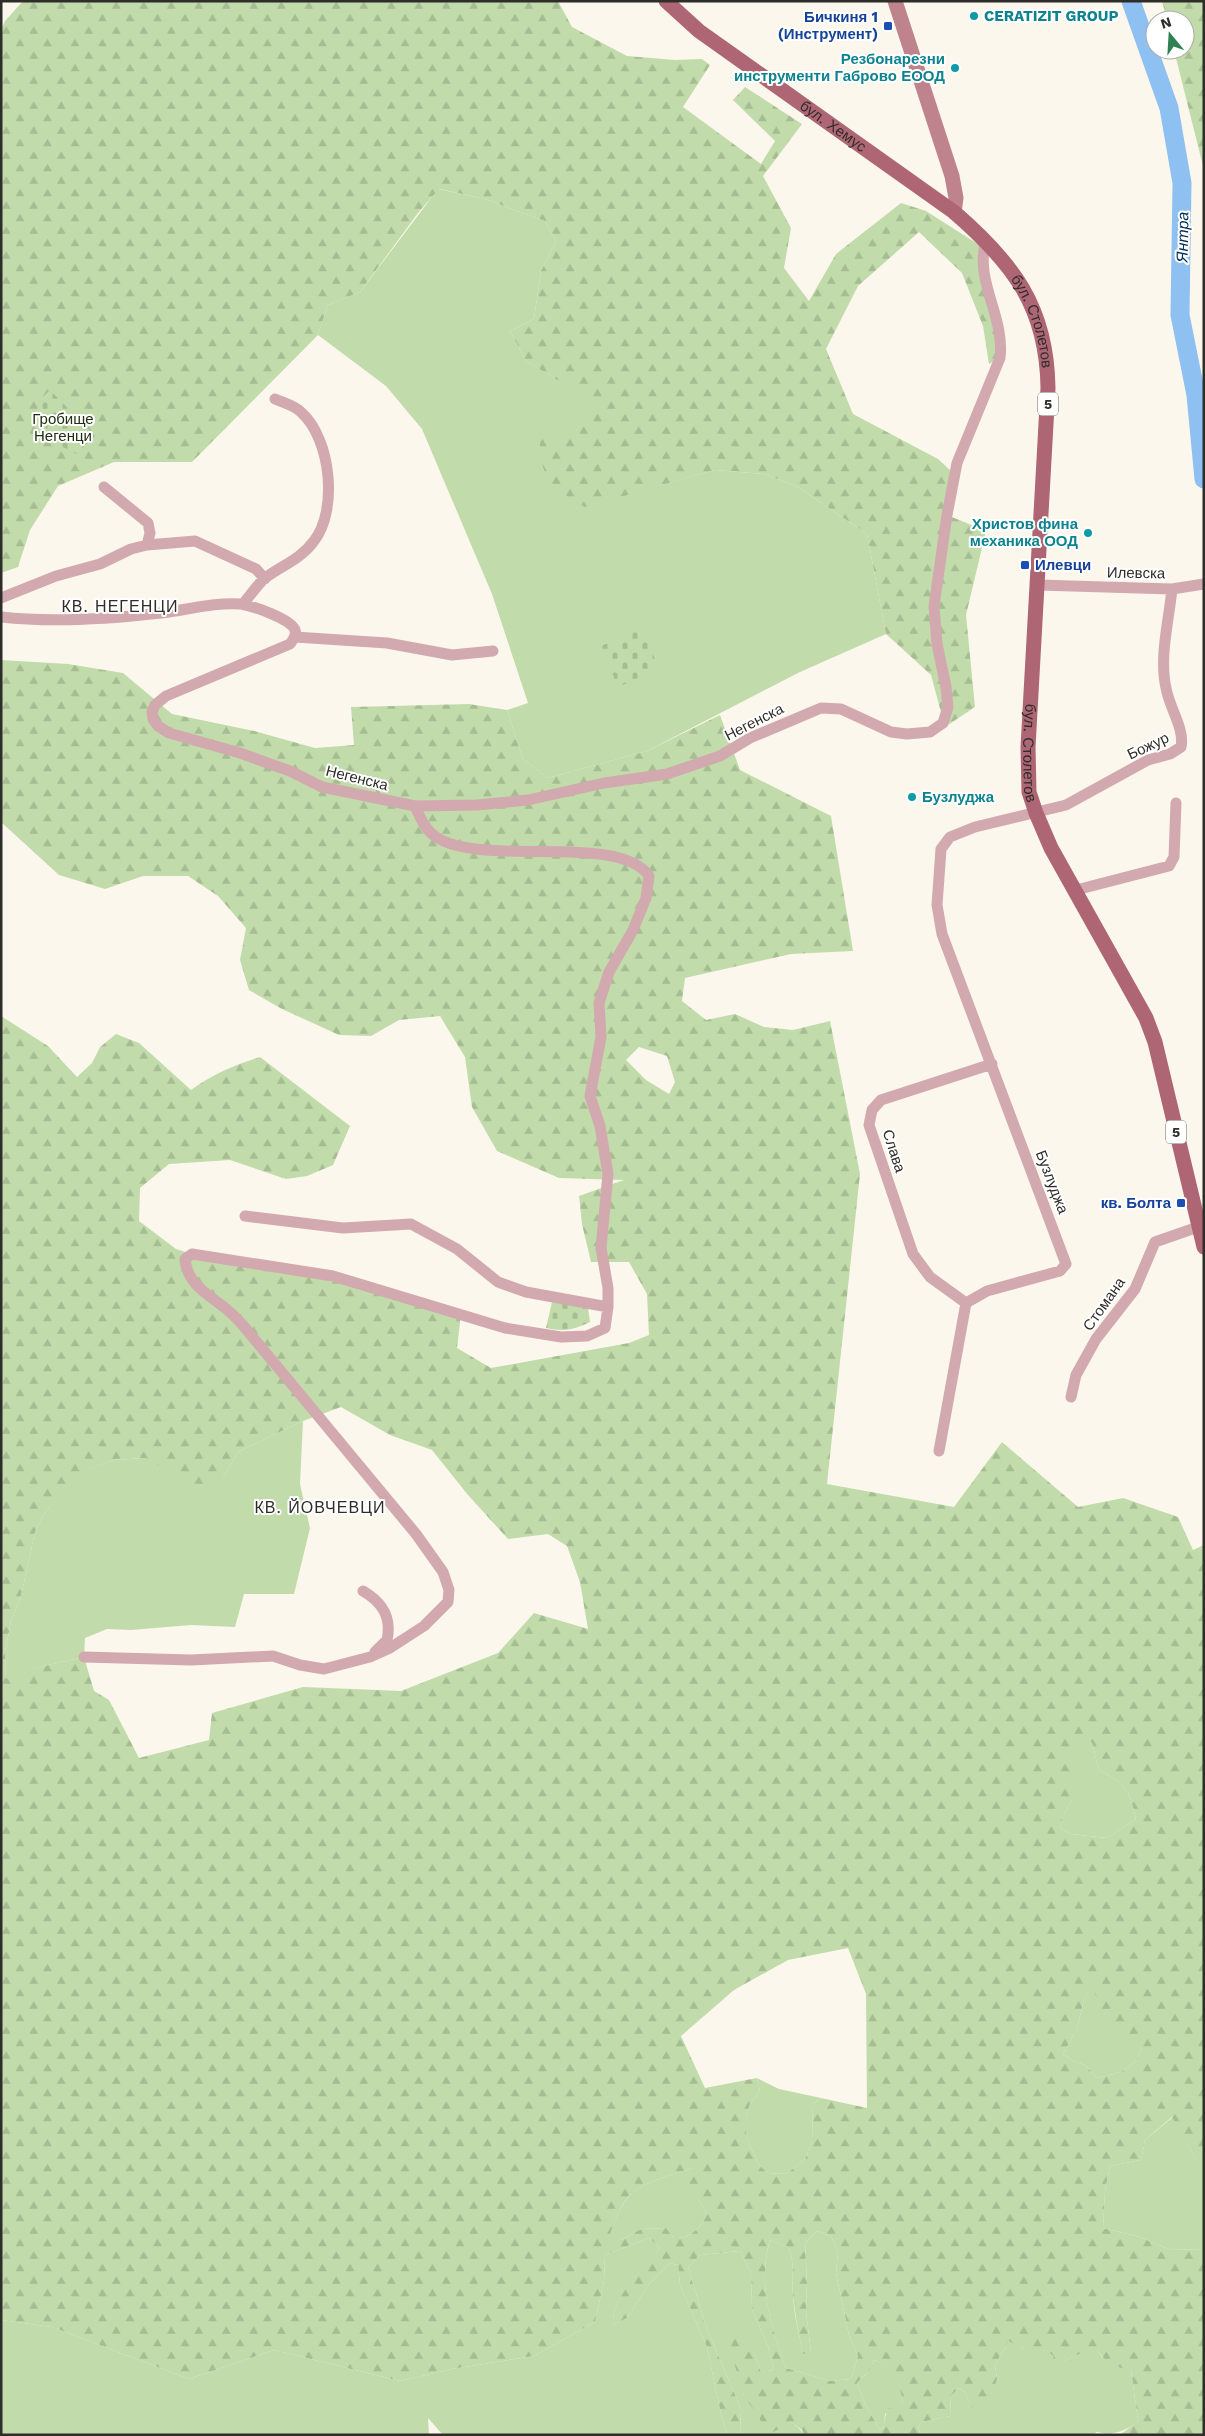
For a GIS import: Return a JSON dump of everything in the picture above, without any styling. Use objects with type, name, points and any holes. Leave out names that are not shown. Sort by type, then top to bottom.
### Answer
[{"type":"main road","name":"бул. Хемус","points":[[666,1],[699,31],[954,212]]},
{"type":"main road","points":[[895,1],[952,176],[956,198],[954,212]]},
{"type":"main road","name":"5","points":[[954,212],[986,240]]},
{"type":"main road","name":"бул. Столетов","points":[[986,240],[1017,277],[1035,313],[1048,367],[1028,748],[1029,792],[1051,848],[1146,1018],[1155,1042],[1204,1247]]},
{"type":"street","name":"Негенска","points":[[295,637],[290,644],[166,696],[155,705],[152,712],[153,719],[169,733],[249,756],[290,771],[322,787],[415,806],[477,805],[528,800],[604,783],[667,774],[720,756],[750,738],[821,708],[841,709],[890,732],[907,734],[930,732],[938,728],[946,716],[948,699],[937,644],[934,606],[942,544],[957,463],[1000,358],[1001,347],[997,318],[982,266],[982,255],[986,240]]},
{"type":"street","points":[[243,604],[264,579],[290,563],[314,541],[326,509],[328,492],[325,456],[311,423],[301,411],[275,399]]},
{"type":"street","points":[[104,487],[148,523],[150,533],[147,545]]},
{"type":"street","points":[[1,598],[56,576],[100,564],[131,549],[147,545],[196,541],[256,569],[264,579]]},
{"type":"street","name":"Илевска","points":[[1038,585],[1172,589],[1204,584]]},
{"type":"street","name":"Божур","points":[[1036,813],[1066,805],[1148,760],[1170,754],[1181,747],[1183,738],[1166,688],[1164,672],[1172,589]]},
{"type":"street","points":[[1,617],[70,620],[160,613],[226,604],[243,604],[290,623],[295,631],[295,637],[387,642],[452,655],[493,651]]},
{"type":"street","points":[[1076,890],[1169,866],[1174,857],[1176,803]]},
{"type":"street","points":[[84,1658],[191,1660],[273,1656],[300,1666],[324,1669],[370,1657],[390,1648],[424,1626],[448,1602],[449,1590],[443,1572],[416,1534],[252,1335],[232,1314],[192,1281],[186,1269],[185,1259],[192,1254],[333,1276],[505,1328],[561,1337],[587,1336],[605,1328],[608,1288],[600,1248],[608,1174],[600,1126],[590,1096],[601,1037],[600,1003],[609,972],[633,930],[646,898],[649,876],[642,867],[625,860],[598,855],[558,851],[484,851],[449,844],[434,836],[423,823],[415,806]]},
{"type":"street","name":"Бузлуджа","points":[[966,1303],[987,1291],[1060,1271],[1066,1264],[942,934],[936,905],[941,849],[950,838],[975,827],[1036,813]]},
{"type":"street","name":"Слава","points":[[966,1303],[930,1277],[912,1254],[869,1125],[872,1110],[881,1100],[992,1064]]},
{"type":"street","points":[[245,1216],[343,1228],[412,1224],[457,1249],[498,1282],[526,1292],[608,1307]]},
{"type":"street","name":"Стомана","points":[[1071,1397],[1076,1375],[1096,1339],[1135,1289],[1155,1242],[1198,1227]]},
{"type":"street","points":[[938,1451],[966,1303]]},
{"type":"street","points":[[363,1591],[378,1600],[388,1620],[389,1631],[387,1640],[370,1657]]},
{"type":"green space","points":[[23,1],[558,1],[572,27],[627,56],[675,60],[702,59],[710,65],[683,107],[761,164],[775,141],[733,100],[745,87],[802,124],[763,176],[791,228],[784,268],[809,301],[836,254],[901,203],[926,211],[984,248],[1000,358],[989,364],[983,326],[962,273],[919,232],[858,286],[826,349],[853,414],[938,459],[950,470],[947,515],[986,531],[966,615],[975,707],[945,727],[931,675],[886,634],[867,534],[798,487],[764,474],[715,470],[585,507],[556,488],[545,473],[540,452],[540,438],[576,431],[594,402],[526,361],[510,331],[534,319],[541,271],[556,241],[545,221],[485,199],[439,189],[418,213],[360,292],[328,305],[318,335],[192,462],[114,462],[58,486],[30,530],[18,567],[1,573],[1,30],[5,21]]},
{"type":"green space","points":[[1162,1],[1204,1],[1204,170],[1176,60],[1195,60],[1195,10],[1164,10]]},
{"type":"green space","points":[[438,189],[485,199],[545,221],[556,241],[541,271],[534,319],[510,331],[526,361],[595,402],[576,431],[654,487],[715,470],[764,474],[798,487],[867,534],[886,634],[800,672],[647,751],[548,778],[523,759],[507,710],[528,703],[492,594],[422,429],[386,386],[318,335],[328,305],[360,292]]},
{"type":"green space","name":"Гробище Негенци","points":[[50,390],[95,436],[76,454],[48,439],[41,399]]},
{"type":"green space","points":[[642,629],[659,669],[618,687],[601,646]]},
{"type":"green space","points":[[1,660],[68,664],[123,673],[172,714],[254,731],[315,748],[354,745],[351,707],[469,704],[507,710],[523,759],[548,778],[647,751],[720,715],[740,770],[831,816],[853,951],[791,954],[685,978],[682,1001],[706,1020],[735,1014],[764,1027],[793,1030],[830,1021],[860,1174],[827,1484],[954,1507],[1002,1442],[1078,1507],[1123,1498],[1178,1517],[1193,1550],[1204,1545],[1204,2158],[1195,2158],[1172,2117],[1145,2140],[1141,2160],[1110,2166],[1105,2191],[1103,2228],[1140,2237],[1171,2250],[1204,2249],[1204,2435],[1120,2435],[1138,2421],[1131,2370],[1112,2364],[1097,2350],[1088,2350],[1064,2361],[1062,2367],[1054,2370],[1050,2365],[1054,2357],[1051,2354],[1043,2351],[1028,2350],[1016,2346],[1009,2341],[995,2365],[997,2379],[987,2411],[973,2410],[965,2392],[959,2388],[951,2396],[950,2416],[922,2422],[918,2427],[921,2435],[804,2435],[802,2430],[791,2422],[770,2434],[744,2396],[730,2349],[737,2331],[754,2352],[761,2372],[774,2370],[768,2346],[752,2309],[751,2273],[740,2251],[700,2255],[688,2267],[706,2326],[741,2409],[740,2435],[728,2435],[722,2419],[707,2347],[680,2285],[678,2265],[670,2263],[651,2282],[627,2318],[613,2325],[617,2303],[623,2293],[660,2248],[649,2238],[605,2255],[604,2281],[595,2322],[534,2356],[452,2369],[400,2381],[274,2350],[189,2379],[52,2327],[1,2320],[1,1016],[48,1046],[77,1077],[92,1063],[100,1047],[116,1034],[139,1043],[191,1090],[224,1070],[260,1057],[350,1126],[333,1165],[307,1176],[286,1179],[230,1160],[169,1164],[140,1188],[139,1221],[176,1249],[192,1254],[333,1276],[461,1314],[457,1348],[491,1368],[629,1343],[649,1335],[647,1294],[629,1262],[591,1262],[582,1224],[579,1196],[624,1180],[559,1178],[497,1151],[472,1107],[465,1057],[440,1016],[399,1020],[371,1036],[339,1035],[282,1009],[249,990],[240,960],[246,928],[218,896],[188,876],[143,876],[105,889],[59,875],[1,822]],"holes":[[[639,1047],[667,1056],[675,1082],[669,1094],[646,1080],[626,1060]],[[341,1407],[390,1435],[432,1450],[468,1495],[508,1539],[548,1534],[567,1546],[580,1582],[588,1629],[534,1613],[498,1653],[401,1691],[303,1687],[212,1713],[209,1740],[139,1758],[109,1700],[94,1691],[84,1657],[44,1666],[6,1679],[5,1652],[11,1621],[21,1596],[35,1532],[44,1514],[81,1471],[114,1460],[146,1458],[196,1487],[223,1478],[238,1452],[303,1421]],[[1084,1737],[1092,1743],[1099,1770],[1115,1779],[1125,1789],[1131,1801],[1136,1819],[1107,1838],[1071,1834],[1060,1828],[1063,1816],[1072,1800],[1072,1745]],[[848,1948],[866,1994],[867,2108],[821,2098],[813,2104],[812,2141],[805,2159],[786,2174],[768,2173],[759,2165],[746,2137],[746,2116],[750,2104],[760,2091],[757,2078],[705,2088],[681,2036],[734,1990],[788,1960]],[[1093,1988],[1099,2005],[1106,2016],[1132,2038],[1141,2049],[1134,2062],[1124,2070],[1097,2078],[1085,2065],[1073,2061],[1063,2054],[1077,2029],[1084,1999]],[[693,2168],[686,2190],[699,2199],[707,2215],[697,2229],[685,2237],[674,2238],[666,2228],[641,2229],[623,2239],[608,2243],[616,2217],[623,2203],[637,2189],[652,2181]],[[817,2231],[831,2236],[838,2252],[836,2273],[849,2335],[858,2356],[851,2379],[830,2381],[786,2368],[775,2337],[765,2289],[766,2256],[770,2240],[788,2247],[790,2253],[793,2265],[794,2303],[803,2354],[811,2352],[806,2311],[805,2243]],[[874,2360],[887,2367],[898,2383],[903,2403],[894,2404],[888,2410],[884,2426],[880,2430],[865,2404],[857,2383],[869,2371]]]},
{"type":"green space","points":[[552,1302],[588,1308],[590,1322],[569,1330],[546,1328]]},
{"type":"green space","points":[[303,1421],[300,1484],[310,1528],[294,1594],[244,1594],[235,1627],[191,1625],[131,1630],[107,1629],[85,1638],[84,1657],[44,1666],[6,1680],[5,1652],[11,1621],[21,1596],[35,1532],[44,1514],[80,1471],[114,1460],[146,1458],[223,1478],[238,1452]]},
{"type":"green space","points":[[1084,1736],[1092,1743],[1099,1770],[1115,1779],[1125,1789],[1131,1801],[1136,1819],[1107,1838],[1071,1834],[1060,1828],[1063,1816],[1072,1800],[1072,1745]]},
{"type":"green space","points":[[1093,1987],[1135,2037],[1141,2049],[1134,2062],[1124,2070],[1097,2078],[1085,2065],[1073,2061],[1063,2054],[1077,2029],[1084,1999]]},
{"type":"green space","points":[[757,2078],[779,2089],[821,2098],[813,2104],[812,2141],[805,2159],[786,2174],[768,2173],[759,2165],[746,2137],[746,2116],[750,2104],[760,2091]]},
{"type":"green space","points":[[1173,2117],[1195,2158],[1204,2158],[1204,2249],[1171,2250],[1140,2237],[1103,2228],[1105,2191],[1110,2166],[1141,2160],[1145,2140]]},
{"type":"green space","points":[[693,2168],[699,2199],[707,2215],[694,2232],[685,2237],[674,2238],[666,2228],[641,2229],[623,2239],[607,2244],[616,2217],[631,2194],[652,2181]]},
{"type":"green space","points":[[817,2231],[831,2236],[838,2252],[836,2273],[849,2335],[858,2356],[851,2379],[830,2381],[786,2368],[771,2321],[765,2289],[766,2256],[770,2240],[788,2247],[793,2265],[793,2290],[798,2332],[803,2353],[811,2352],[806,2311],[805,2243]]},
{"type":"green space","points":[[649,2238],[660,2248],[623,2293],[617,2303],[613,2325],[627,2318],[651,2282],[670,2263],[678,2265],[680,2285],[707,2347],[722,2419],[728,2435],[443,2435],[428,2418],[429,2435],[1,2435],[1,2320],[52,2327],[189,2379],[274,2350],[400,2381],[452,2369],[534,2356],[595,2322],[604,2281],[605,2255]]},
{"type":"green space","points":[[740,2251],[751,2273],[752,2309],[768,2346],[774,2370],[761,2372],[754,2352],[741,2383],[744,2396],[787,2419],[801,2430],[804,2435],[740,2435],[741,2409],[706,2326],[688,2267],[700,2255]]},
{"type":"green space","points":[[1009,2341],[1023,2349],[1036,2348],[1049,2352],[1054,2357],[1064,2361],[1087,2350],[1097,2350],[1102,2357],[1131,2370],[1138,2421],[1129,2428],[1119,2432],[1097,2432],[1092,2435],[921,2435],[918,2427],[922,2422],[950,2416],[951,2396],[959,2388],[965,2392],[973,2410],[997,2379],[995,2365]]},
{"type":"green space","points":[[874,2360],[892,2372],[898,2382],[903,2403],[885,2414],[884,2426],[880,2430],[865,2404],[857,2383],[869,2371]]},
{"type":"waterway","name":"Янтра","points":[[1131,1],[1169,108],[1182,183],[1180,315],[1196,395],[1204,479]]},
{"type":"place","name":"CERATIZIT GROUP","points":[[974,16]]},
{"type":"place","name":"Бичкиня 1 (Инструмент)","points":[[888,26]]},
{"type":"place","name":"Резбонарезни инструменти Габрово ЕООД","points":[[955,68]]},
{"type":"place","name":"Христов фина механика ООД","points":[[1088,533]]},
{"type":"place","name":"Илевци","points":[[1025,565]]},
{"type":"place","name":"Бузлуджа","points":[[912,797]]},
{"type":"place","name":"кв. Болта","points":[[1181,1203]]},
{"type":"district","name":"КВ. НЕГЕНЦИ","points":[[120,606]]},
{"type":"district","name":"КВ. ЙОВЧЕВЦИ","points":[[320,1507]]}]
